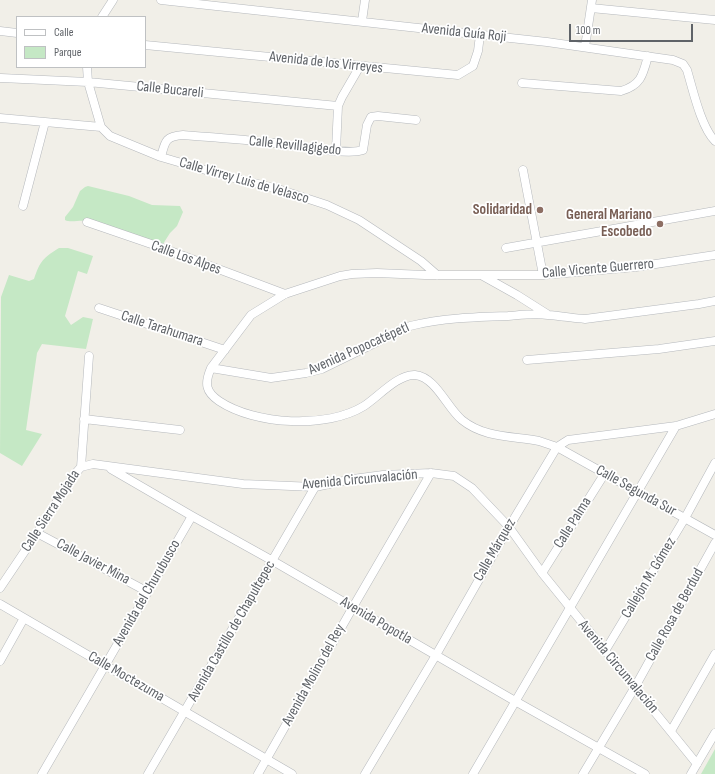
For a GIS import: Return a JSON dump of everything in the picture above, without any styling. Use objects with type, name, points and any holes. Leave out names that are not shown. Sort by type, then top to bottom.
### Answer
[{"type":"street","points":[[103,16],[113,0]]},
{"type":"street","name":"Avenida Guía Roji","points":[[161,0],[362,21],[585,47],[673,60],[683,64],[687,70],[705,125],[710,136],[715,141]]},
{"type":"street","points":[[362,21],[365,0]]},
{"type":"street","points":[[585,47],[591,4],[715,20]]},
{"type":"street","points":[[0,31],[16,32]]},
{"type":"street","name":"Avenida de los Virreyes","points":[[146,45],[458,76],[473,66],[478,51],[480,35]]},
{"type":"street","points":[[522,83],[621,91],[631,88],[640,80],[648,56]]},
{"type":"street","points":[[336,150],[338,106],[360,66]]},
{"type":"street","points":[[0,118],[101,127],[88,82],[87,68]]},
{"type":"street","name":"Calle Bucareli","points":[[1,78],[88,82],[338,106]]},
{"type":"street","name":"Calle Revillagigedo","points":[[161,157],[164,144],[169,137],[183,135],[266,142],[354,152],[363,150],[367,124],[372,117],[378,116],[416,120]]},
{"type":"street","points":[[23,206],[44,122]]},
{"type":"street","name":"Calle Virrey Luis de Velasco","points":[[101,127],[106,133],[115,139],[161,157],[278,189],[327,205],[346,213],[397,244],[437,274]]},
{"type":"street","points":[[523,170],[543,275]]},
{"type":"street","points":[[506,248],[715,211]]},
{"type":"street","name":"Calle Los Alpes","points":[[87,222],[157,246],[285,294]]},
{"type":"street","name":"Calle Vicente Guerrero","points":[[480,275],[543,275],[636,267],[715,255]]},
{"type":"street","points":[[211,368],[251,315],[285,294],[340,276],[352,274],[480,275],[548,315]]},
{"type":"street","name":"Avenida Popocatépetl","points":[[211,368],[271,378],[291,376],[322,369],[410,326],[420,323],[462,317],[548,315],[585,319],[691,306],[715,301]]},
{"type":"street","name":"Calle Tarahumara","points":[[98,308],[225,350]]},
{"type":"street","points":[[527,360],[659,349],[715,341]]},
{"type":"street","name":"Calle Sierra Mojada","points":[[0,588],[74,475],[81,467],[89,356]]},
{"type":"street","name":"Calle Segunda Sur","points":[[211,368],[208,375],[207,389],[210,395],[230,408],[265,418],[286,421],[318,420],[343,416],[364,406],[404,377],[413,375],[419,376],[432,384],[456,414],[470,426],[480,431],[495,435],[539,441],[557,447],[715,535]]},
{"type":"street","points":[[557,447],[568,440],[676,426],[715,414]]},
{"type":"street","points":[[84,419],[180,430]]},
{"type":"street","points":[[473,774],[639,492],[676,426]]},
{"type":"street","name":"Calle Márquez","points":[[365,774],[436,655],[508,527],[557,447]]},
{"type":"street","name":"Callejón M. Gómez","points":[[605,651],[685,518],[715,463]]},
{"type":"street","name":"Avenida Circunvalación","points":[[81,467],[93,464],[243,484],[315,486],[383,475],[431,473],[454,476],[467,483],[508,527],[542,573],[672,731],[697,764]]},
{"type":"street","name":"Avenida Popotla","points":[[108,467],[645,774]]},
{"type":"street","name":"Avenida Molino del Rey","points":[[258,774],[352,607],[431,473]]},
{"type":"street","name":"Calle Palma","points":[[542,573],[605,473]]},
{"type":"street","name":"Avenida Castillo de Chapultepec","points":[[148,774],[273,561],[315,486]]},
{"type":"street","name":"Avenida del Churubusco","points":[[42,774],[192,516]]},
{"type":"street","name":"Calle Javier Mina","points":[[38,532],[148,592]]},
{"type":"street","name":"Calle Rosa de Berdud","points":[[583,774],[635,687],[715,544]]},
{"type":"street","name":"Calle Moctezuma","points":[[0,604],[292,774]]},
{"type":"street","points":[[0,661],[24,618]]},
{"type":"street","points":[[672,731],[715,654]]},
{"type":"street","points":[[691,774],[715,733]]},
{"type":"green space","points":[[88,186],[129,196],[152,205],[180,206],[183,212],[177,226],[170,233],[163,244],[130,236],[86,221],[65,220],[65,217],[73,207],[80,191]]},
{"type":"green space","points":[[59,248],[68,248],[93,256],[87,274],[78,271],[65,316],[71,325],[83,317],[93,319],[86,349],[42,344],[37,353],[26,430],[42,434],[22,466],[0,453],[1,297],[9,275],[29,281],[34,279],[43,260]]},
{"type":"green space","points":[[715,749],[715,774],[701,774]]},
{"type":"place","name":"Solidaridad","points":[[540,210]]},
{"type":"place","name":"General Mariano Escobedo","points":[[660,224]]}]
